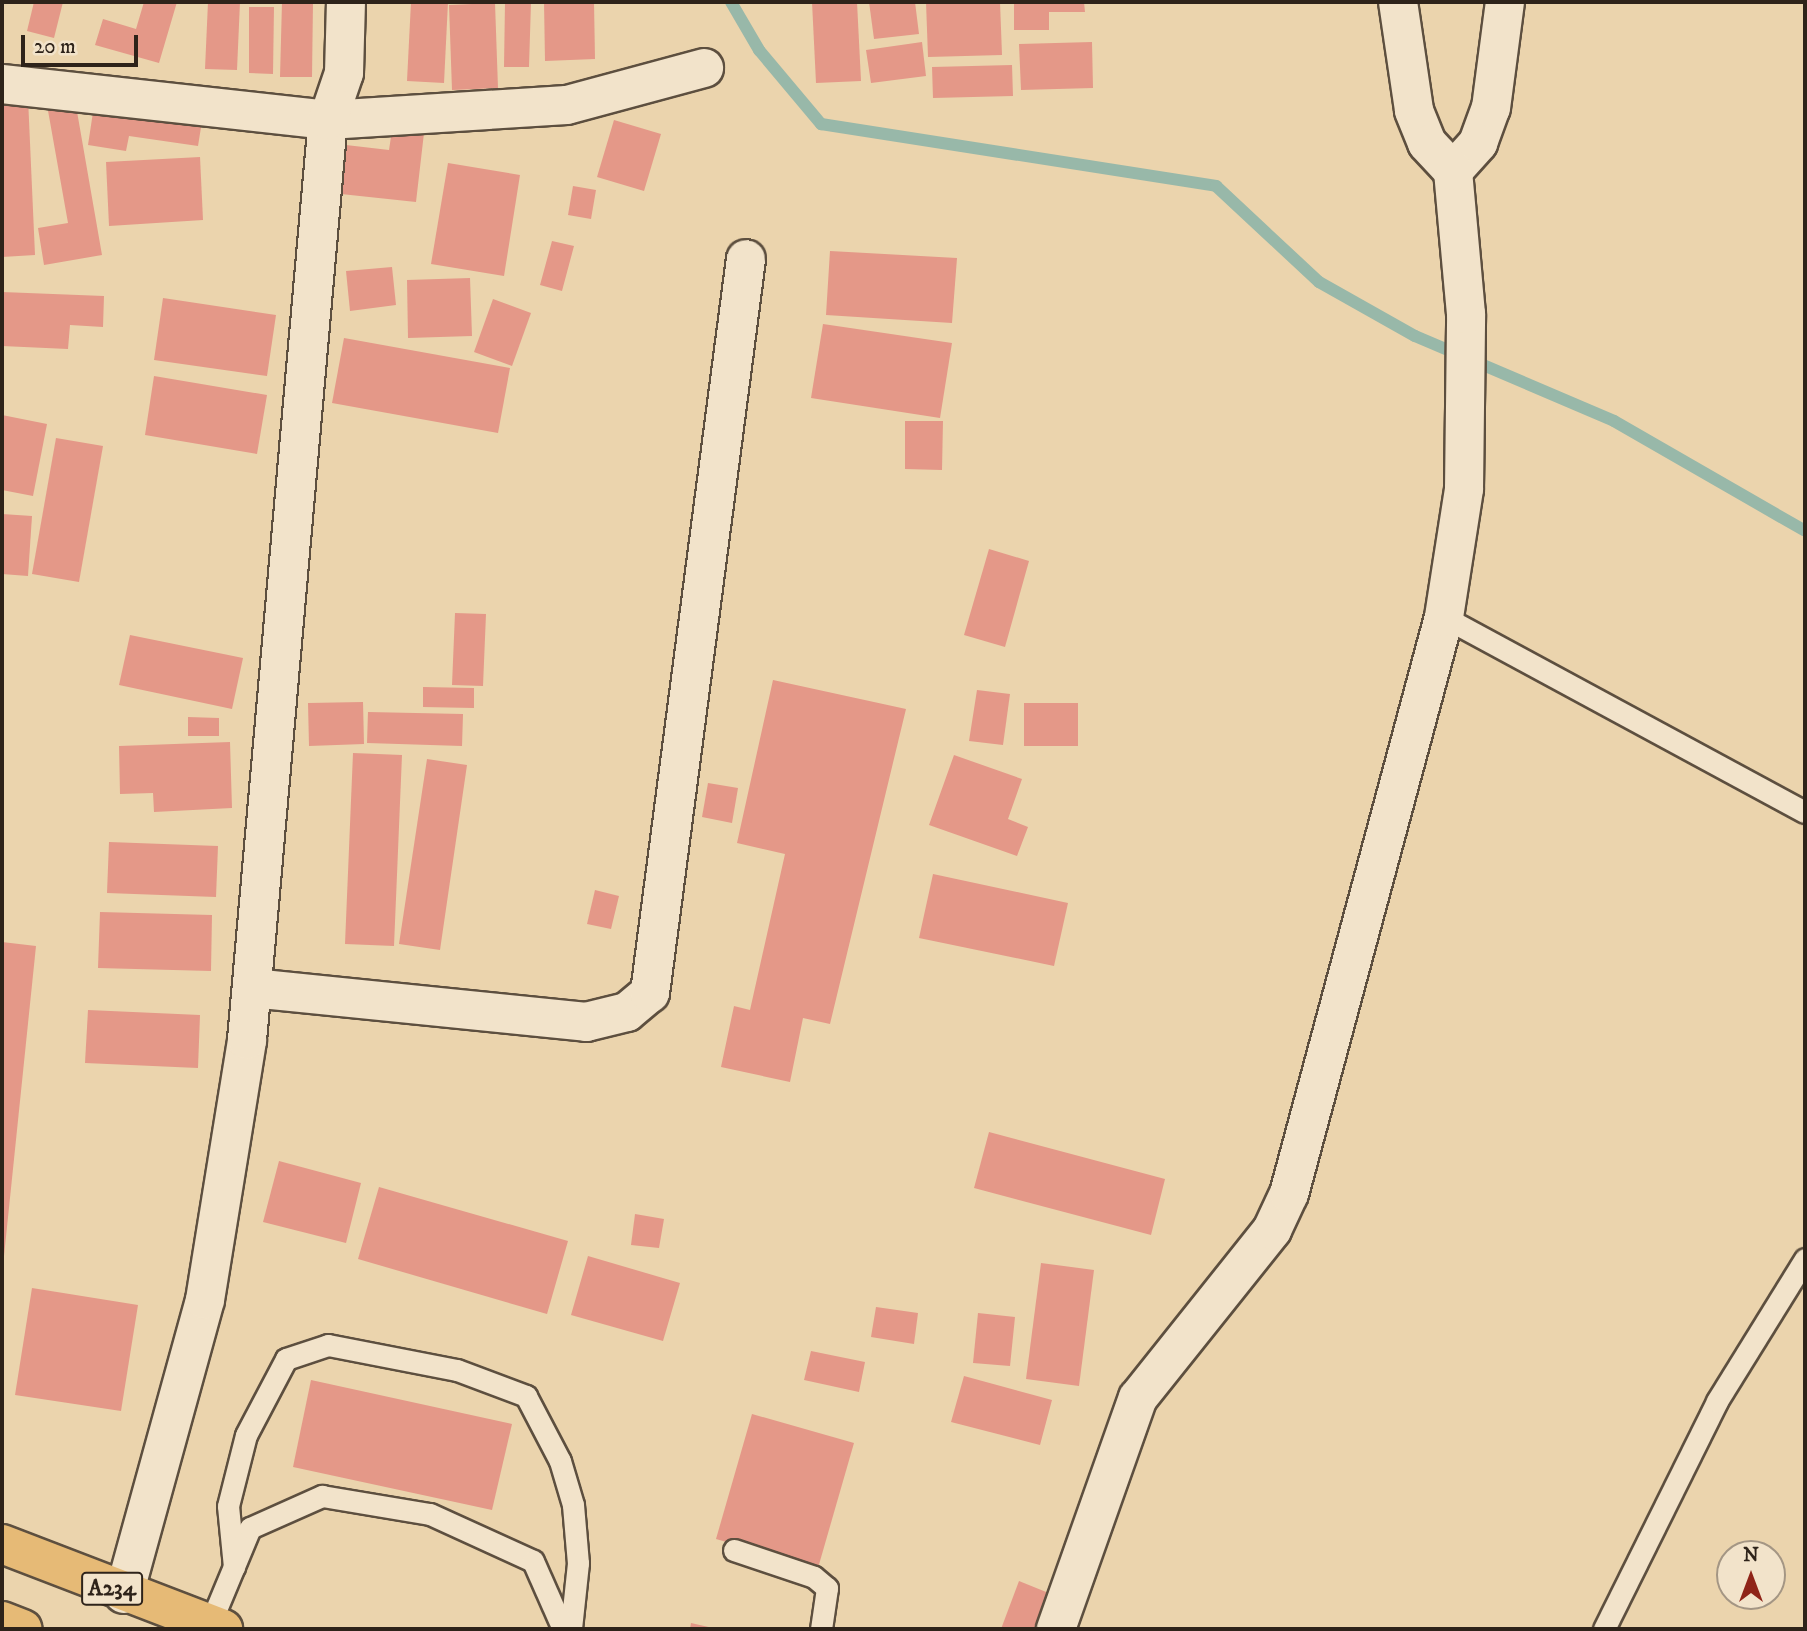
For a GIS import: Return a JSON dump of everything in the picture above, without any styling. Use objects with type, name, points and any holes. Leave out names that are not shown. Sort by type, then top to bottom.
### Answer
[{"type":"highway","name":"A234","points":[[2,1544],[124,1594],[217,1627]]},
{"type":"highway","points":[[2,1621],[23,1629]]},
{"type":"street","points":[[124,1594],[205,1300],[252,988],[328,120],[344,73],[346,2]]},
{"type":"street","points":[[1056,1629],[1138,1398],[1272,1230],[1289,1194],[1444,617],[1464,489],[1465,314],[1453,171],[1427,143],[1414,110],[1398,2]]},
{"type":"street","points":[[1453,171],[1478,143],[1490,108],[1505,2]]},
{"type":"street","points":[[2,84],[328,120],[567,105],[704,68]]},
{"type":"street","points":[[252,988],[586,1022],[627,1012],[650,993],[747,259]]},
{"type":"lane","points":[[1444,617],[1805,812]]},
{"type":"lane","points":[[1604,1629],[1717,1401],[1805,1259]]},
{"type":"lane","points":[[234,1567],[228,1506],[246,1434],[286,1359],[328,1345],[457,1370],[526,1396],[560,1461],[573,1505],[578,1563],[571,1629]]},
{"type":"lane","points":[[217,1627],[234,1567],[250,1528],[322,1496],[430,1514],[533,1561],[563,1629]]},
{"type":"lane","points":[[734,1550],[814,1577],[827,1588],[821,1629]]},
{"type":"building","points":[[34,2],[63,2],[54,38],[27,31]]},
{"type":"building","points":[[144,2],[177,2],[159,63],[95,45],[103,19],[136,29]]},
{"type":"building","points":[[208,2],[240,2],[237,70],[205,69]]},
{"type":"building","points":[[282,2],[313,2],[312,77],[280,77]]},
{"type":"building","points":[[411,2],[448,2],[444,83],[407,81]]},
{"type":"building","points":[[505,2],[531,2],[529,67],[504,67]]},
{"type":"building","points":[[544,2],[594,2],[595,59],[545,61]]},
{"type":"building","points":[[812,2],[857,2],[861,81],[816,83]]},
{"type":"building","points":[[869,2],[915,2],[919,34],[874,39]]},
{"type":"building","points":[[926,2],[1000,2],[1002,55],[928,57]]},
{"type":"building","points":[[1014,2],[1084,2],[1085,12],[1049,12],[1049,30],[1014,30]]},
{"type":"building","points":[[495,3],[498,88],[452,90],[449,5]]},
{"type":"building","points":[[249,7],[274,7],[273,74],[249,73]]},
{"type":"building","points":[[922,42],[926,76],[871,83],[866,50]]},
{"type":"building","points":[[1092,42],[1093,88],[1021,90],[1019,44]]},
{"type":"building","points":[[1012,65],[1013,96],[933,98],[932,67]]},
{"type":"building","points":[[28,98],[35,255],[2,257],[2,99]]},
{"type":"building","points":[[95,99],[203,115],[198,146],[129,136],[126,151],[88,145]]},
{"type":"building","points":[[75,100],[102,255],[44,265],[38,228],[68,223],[47,105]]},
{"type":"building","points":[[614,120],[661,134],[644,191],[597,177]]},
{"type":"building","points":[[392,130],[424,133],[416,202],[341,194],[346,145],[389,150]]},
{"type":"building","points":[[200,157],[203,220],[109,226],[106,162]]},
{"type":"building","points":[[448,163],[520,175],[504,276],[431,264]]},
{"type":"building","points":[[573,186],[596,190],[591,219],[568,215]]},
{"type":"building","points":[[552,241],[574,246],[562,291],[540,285]]},
{"type":"building","points":[[830,251],[957,258],[952,323],[826,315]]},
{"type":"building","points":[[392,267],[396,305],[350,311],[346,271]]},
{"type":"building","points":[[470,278],[472,336],[408,338],[407,280]]},
{"type":"building","points":[[2,292],[104,296],[103,327],[70,325],[68,349],[2,346]]},
{"type":"building","points":[[163,298],[276,315],[267,376],[154,360]]},
{"type":"building","points":[[493,299],[531,313],[512,366],[474,352]]},
{"type":"building","points":[[823,324],[952,343],[940,418],[811,398]]},
{"type":"building","points":[[344,338],[510,368],[498,433],[332,403]]},
{"type":"building","points":[[154,376],[267,395],[257,454],[145,435]]},
{"type":"building","points":[[2,415],[47,424],[33,496],[2,490]]},
{"type":"building","points":[[905,421],[943,421],[942,470],[905,469]]},
{"type":"building","points":[[56,438],[103,446],[79,582],[32,574]]},
{"type":"building","points":[[2,514],[32,516],[28,576],[2,574]]},
{"type":"building","points":[[989,549],[1029,561],[1005,647],[964,635]]},
{"type":"building","points":[[455,613],[486,614],[483,686],[452,685]]},
{"type":"building","points":[[130,635],[243,658],[232,709],[119,685]]},
{"type":"building","points":[[773,680],[906,709],[830,1024],[803,1018],[790,1082],[721,1067],[734,1006],[750,1010],[785,854],[737,843]]},
{"type":"building","points":[[423,687],[474,688],[474,708],[423,707]]},
{"type":"building","points":[[977,690],[1010,694],[1003,745],[969,741]]},
{"type":"building","points":[[363,702],[364,744],[309,746],[308,703]]},
{"type":"building","points":[[1024,703],[1078,703],[1078,746],[1024,746]]},
{"type":"building","points":[[368,712],[463,714],[462,746],[367,743]]},
{"type":"building","points":[[188,717],[219,718],[219,736],[188,736]]},
{"type":"building","points":[[230,742],[232,808],[154,812],[153,793],[120,794],[119,746]]},
{"type":"building","points":[[353,753],[402,755],[394,946],[345,944]]},
{"type":"building","points":[[954,755],[1022,779],[1008,819],[1028,827],[1017,856],[929,825]]},
{"type":"building","points":[[427,759],[467,765],[440,950],[399,944]]},
{"type":"building","points":[[708,783],[738,788],[732,823],[702,817]]},
{"type":"building","points":[[109,842],[218,846],[216,897],[107,893]]},
{"type":"building","points":[[933,874],[1068,903],[1054,966],[919,938]]},
{"type":"building","points":[[595,890],[619,896],[611,929],[587,924]]},
{"type":"building","points":[[100,912],[212,915],[211,971],[98,968]]},
{"type":"building","points":[[2,942],[36,946],[4,1256],[2,1256]]},
{"type":"building","points":[[88,1010],[200,1015],[198,1068],[85,1063]]},
{"type":"building","points":[[989,1132],[1165,1179],[1151,1235],[974,1188]]},
{"type":"building","points":[[279,1161],[361,1183],[346,1243],[263,1222]]},
{"type":"building","points":[[379,1187],[568,1241],[547,1314],[358,1259]]},
{"type":"building","points":[[635,1214],[664,1219],[659,1248],[631,1245]]},
{"type":"building","points":[[588,1256],[680,1283],[663,1341],[571,1315]]},
{"type":"building","points":[[1041,1263],[1094,1270],[1079,1386],[1026,1379]]},
{"type":"building","points":[[32,1288],[138,1305],[121,1411],[15,1395]]},
{"type":"building","points":[[876,1307],[918,1313],[914,1344],[871,1337]]},
{"type":"building","points":[[978,1313],[1015,1317],[1010,1366],[973,1363]]},
{"type":"building","points":[[811,1351],[865,1362],[859,1392],[804,1380]]},
{"type":"building","points":[[964,1376],[1052,1400],[1040,1445],[951,1422]]},
{"type":"building","points":[[311,1380],[512,1424],[492,1510],[293,1467]]},
{"type":"building","points":[[752,1414],[854,1443],[818,1568],[716,1539]]},
{"type":"building","points":[[1019,1581],[1056,1596],[1043,1629],[1001,1629]]},
{"type":"building","points":[[691,1623],[713,1628],[713,1629],[690,1629]]},
{"type":"waterway","points":[[731,2],[759,50],[821,124],[1216,186],[1319,282],[1415,336],[1614,421],[1805,531]]}]
